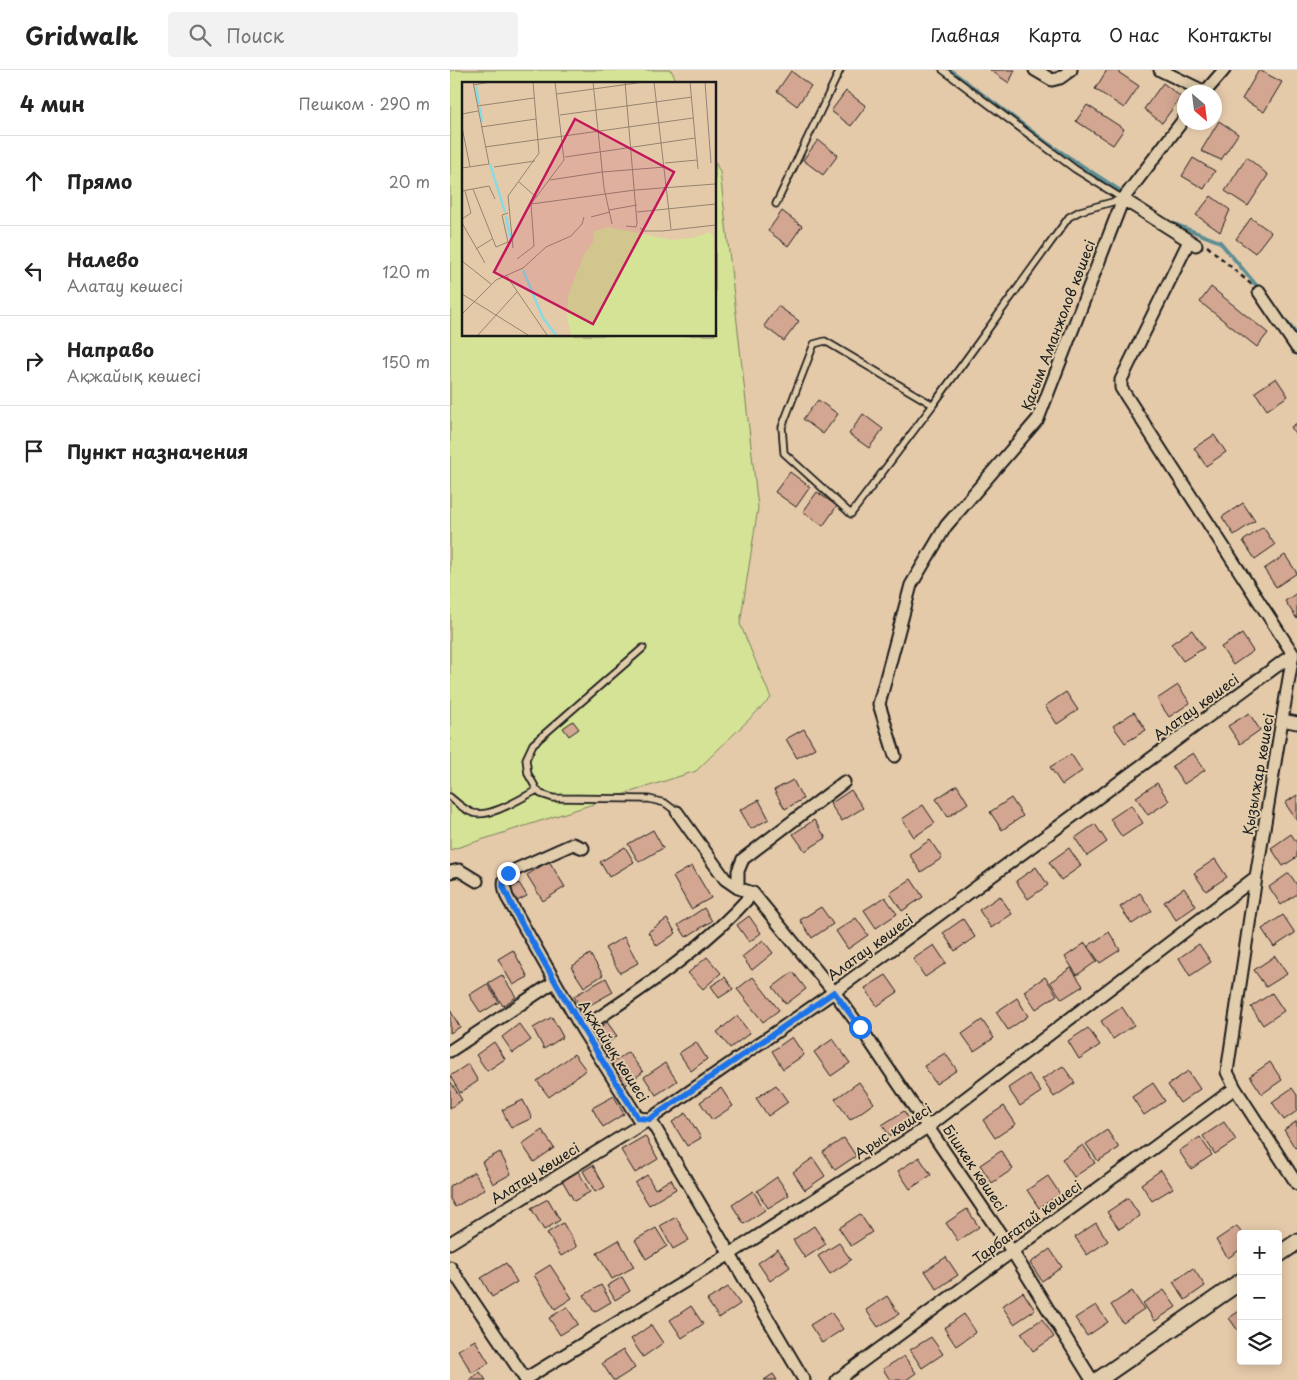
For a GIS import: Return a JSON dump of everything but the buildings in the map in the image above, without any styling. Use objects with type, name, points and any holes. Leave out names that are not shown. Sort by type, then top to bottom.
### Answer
[{"type":"street","points":[[1035,70],[1052,80],[1060,78],[1071,70]]},
{"type":"street","points":[[1160,70],[1191,85]]},
{"type":"street","points":[[1211,85],[1224,70]]},
{"type":"street","name":"Қасым Аманжолов көшесі","points":[[895,756],[879,704],[911,585],[946,526],[1038,419],[1124,198],[1177,128]]},
{"type":"street","points":[[1124,198],[1193,243],[1121,380],[1121,388],[1293,654]]},
{"type":"street","points":[[1259,292],[1297,348]]},
{"type":"street","name":"Қызылжар көшесі","points":[[1293,654],[1256,877],[1227,1072],[1235,1088],[1297,1184]]},
{"type":"street","name":"Алатау көшесі","points":[[450,1244],[650,1119],[834,992],[1293,654]]},
{"type":"street","points":[[1282,720],[1297,723]]},
{"type":"street","points":[[738,888],[738,871],[743,859],[844,782]]},
{"type":"street","points":[[582,1028],[671,969],[731,918],[753,894],[738,888],[725,879],[677,812]]},
{"type":"street","name":"Ақжайық көшесі","points":[[583,848],[574,844],[508,873],[504,879],[503,886],[507,897],[554,982],[638,1118],[650,1119],[804,1380]]},
{"type":"street","points":[[450,872],[459,870],[477,881]]},
{"type":"street","name":"Арыс көшесі","points":[[526,1380],[730,1254],[929,1126],[1256,877]]},
{"type":"street","name":"Бішкек көшесі","points":[[753,894],[834,992],[860,1027],[929,1126],[1012,1251],[1092,1380]]},
{"type":"street","points":[[450,1051],[554,982]]},
{"type":"street","name":"Тарбағатай көшесі","points":[[837,1380],[1235,1088]]},
{"type":"street","points":[[1282,1252],[1297,1242]]},
{"type":"street","points":[[450,1267],[526,1380]]},
{"type":"street","points":[[1098,1380],[1237,1284]]},
{"type":"lane","points":[[776,204],[840,70]]},
{"type":"lane","points":[[943,70],[1074,169],[1124,198]]},
{"type":"lane","points":[[932,405],[825,341],[814,344],[782,427],[784,453],[851,514],[932,405],[1069,217],[1080,210],[1124,198]]},
{"type":"lane","points":[[643,648],[534,744],[526,759],[528,774],[541,794],[553,798],[649,799],[665,803],[677,812]]},
{"type":"lane","points":[[450,797],[460,806],[474,813],[485,813],[496,810],[537,790]]},
{"type":"path","points":[[1193,243],[1207,245],[1259,292]]},
{"type":"green space","points":[[450,70],[671,70],[677,82],[462,82],[462,336],[716,336],[716,164],[720,172],[758,508],[740,624],[771,698],[696,771],[450,850]]},
{"type":"waterway","points":[[950,70],[1050,145],[1125,194]]},
{"type":"waterway","points":[[1167,221],[1220,242],[1261,291]]},
{"type":"waterway","points":[[1281,315],[1297,335]]},
{"type":"route","points":[[508,873],[504,879],[503,886],[507,897],[554,982],[638,1118],[650,1119],[834,992],[860,1027]]}]
